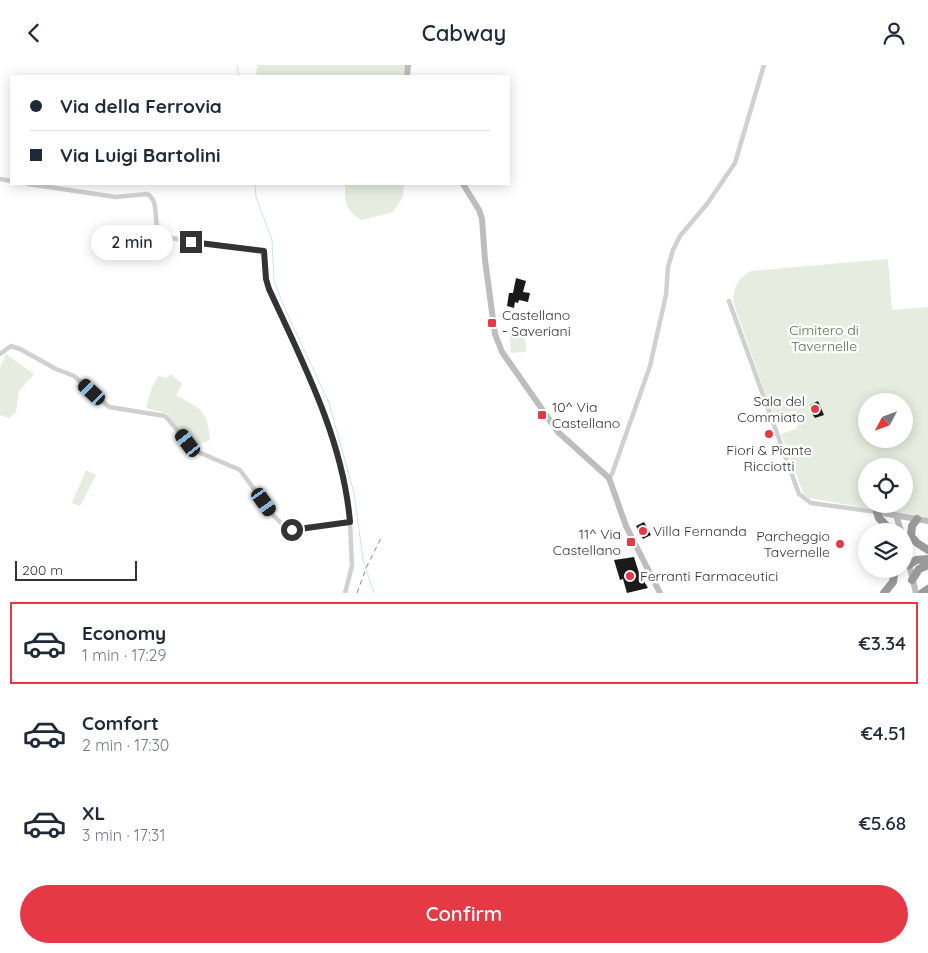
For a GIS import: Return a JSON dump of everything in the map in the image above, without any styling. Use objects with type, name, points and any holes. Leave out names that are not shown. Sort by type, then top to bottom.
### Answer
[{"type":"highway","points":[[914,518],[911,536],[917,543],[928,550]]},
{"type":"highway","points":[[913,562],[928,559]]},
{"type":"highway","points":[[912,580],[919,569],[928,565]]},
{"type":"highway","points":[[884,593],[893,582],[894,578]]},
{"type":"highway","points":[[922,593],[928,590]]},
{"type":"street","points":[[609,478],[650,366],[666,295],[668,267],[673,250],[680,236],[707,204],[734,163],[764,65]]},
{"type":"street","points":[[35,185],[118,197],[147,194],[153,201],[156,227],[163,237],[264,251],[266,279],[269,289],[323,406],[345,481],[350,522],[352,566],[345,593]]},
{"type":"street","points":[[464,185],[482,219],[495,334],[502,352],[558,432],[602,469],[609,478],[626,526],[660,593]]},
{"type":"street","points":[[729,301],[799,493],[811,503],[858,509]]},
{"type":"street","points":[[0,354],[11,346],[20,349],[56,369],[74,376],[109,407],[165,417],[196,451],[240,470],[273,515],[287,529],[350,522]]},
{"type":"street","points":[[886,513],[928,521]]},
{"type":"street","points":[[886,513],[896,523]]},
{"type":"street","points":[[896,515],[896,523]]},
{"type":"street","points":[[896,515],[898,523]]},
{"type":"street","points":[[909,523],[914,518]]},
{"type":"street","points":[[912,580],[916,593]]},
{"type":"green space","points":[[257,65],[406,65],[404,75],[256,75]]},
{"type":"green space","points":[[345,185],[404,185],[403,197],[393,212],[362,220],[356,217],[349,209],[345,196]]},
{"type":"green space","name":"Cimitero di Tavernelle","points":[[888,259],[892,310],[928,307],[928,518],[898,513],[913,513],[913,458],[858,458],[858,506],[809,498],[804,495],[781,434],[796,429],[800,422],[797,413],[792,411],[774,418],[733,301],[734,291],[743,277],[751,271]]},
{"type":"green space","points":[[524,327],[526,352],[511,353],[509,328]]},
{"type":"green space","points":[[6,354],[34,374],[19,391],[16,412],[9,418],[0,415],[0,368]]},
{"type":"green space","points":[[171,374],[182,384],[176,395],[197,407],[205,416],[210,440],[194,446],[168,416],[169,414],[146,408],[152,387],[159,376],[166,378]]},
{"type":"green space","points":[[86,470],[96,475],[80,506],[72,503]]},
{"type":"building","points":[[516,278],[526,281],[523,292],[530,293],[528,302],[519,300],[518,303],[515,302],[514,308],[507,306],[509,293],[513,293]]},
{"type":"building","name":"Sala del Commiato","points":[[818,401],[824,415],[815,418],[811,412],[810,405]]},
{"type":"building","name":"Villa Fernanda","points":[[644,522],[651,535],[643,539],[636,526]]},
{"type":"building","name":"Ferranti Farmaceutici","points":[[634,557],[639,573],[648,588],[627,593],[623,579],[620,580],[614,560]]},
{"type":"waterway","points":[[237,65],[239,75]]},
{"type":"waterway","points":[[255,185],[256,197],[272,240],[274,281],[329,403],[354,493],[363,560],[374,593]]},
{"type":"railway","points":[[357,593],[367,566],[381,538]]},
{"type":"place","name":"Castellano - Saveriani","points":[[492,323]]},
{"type":"place","name":"Sala del Commiato","points":[[815,409]]},
{"type":"place","name":"10^ Via Castellano","points":[[542,415]]},
{"type":"place","name":"Fiori & Piante Ricciotti","points":[[769,434]]},
{"type":"place","name":"Villa Fernanda","points":[[643,531]]},
{"type":"place","name":"11^ Via Castellano","points":[[631,542]]},
{"type":"place","name":"Parcheggio Tavernelle","points":[[840,544]]},
{"type":"place","name":"Ferranti Farmaceutici","points":[[630,576]]},
{"type":"route","points":[[191,242],[264,251],[266,279],[269,289],[323,406],[345,481],[350,522],[292,530]]}]
